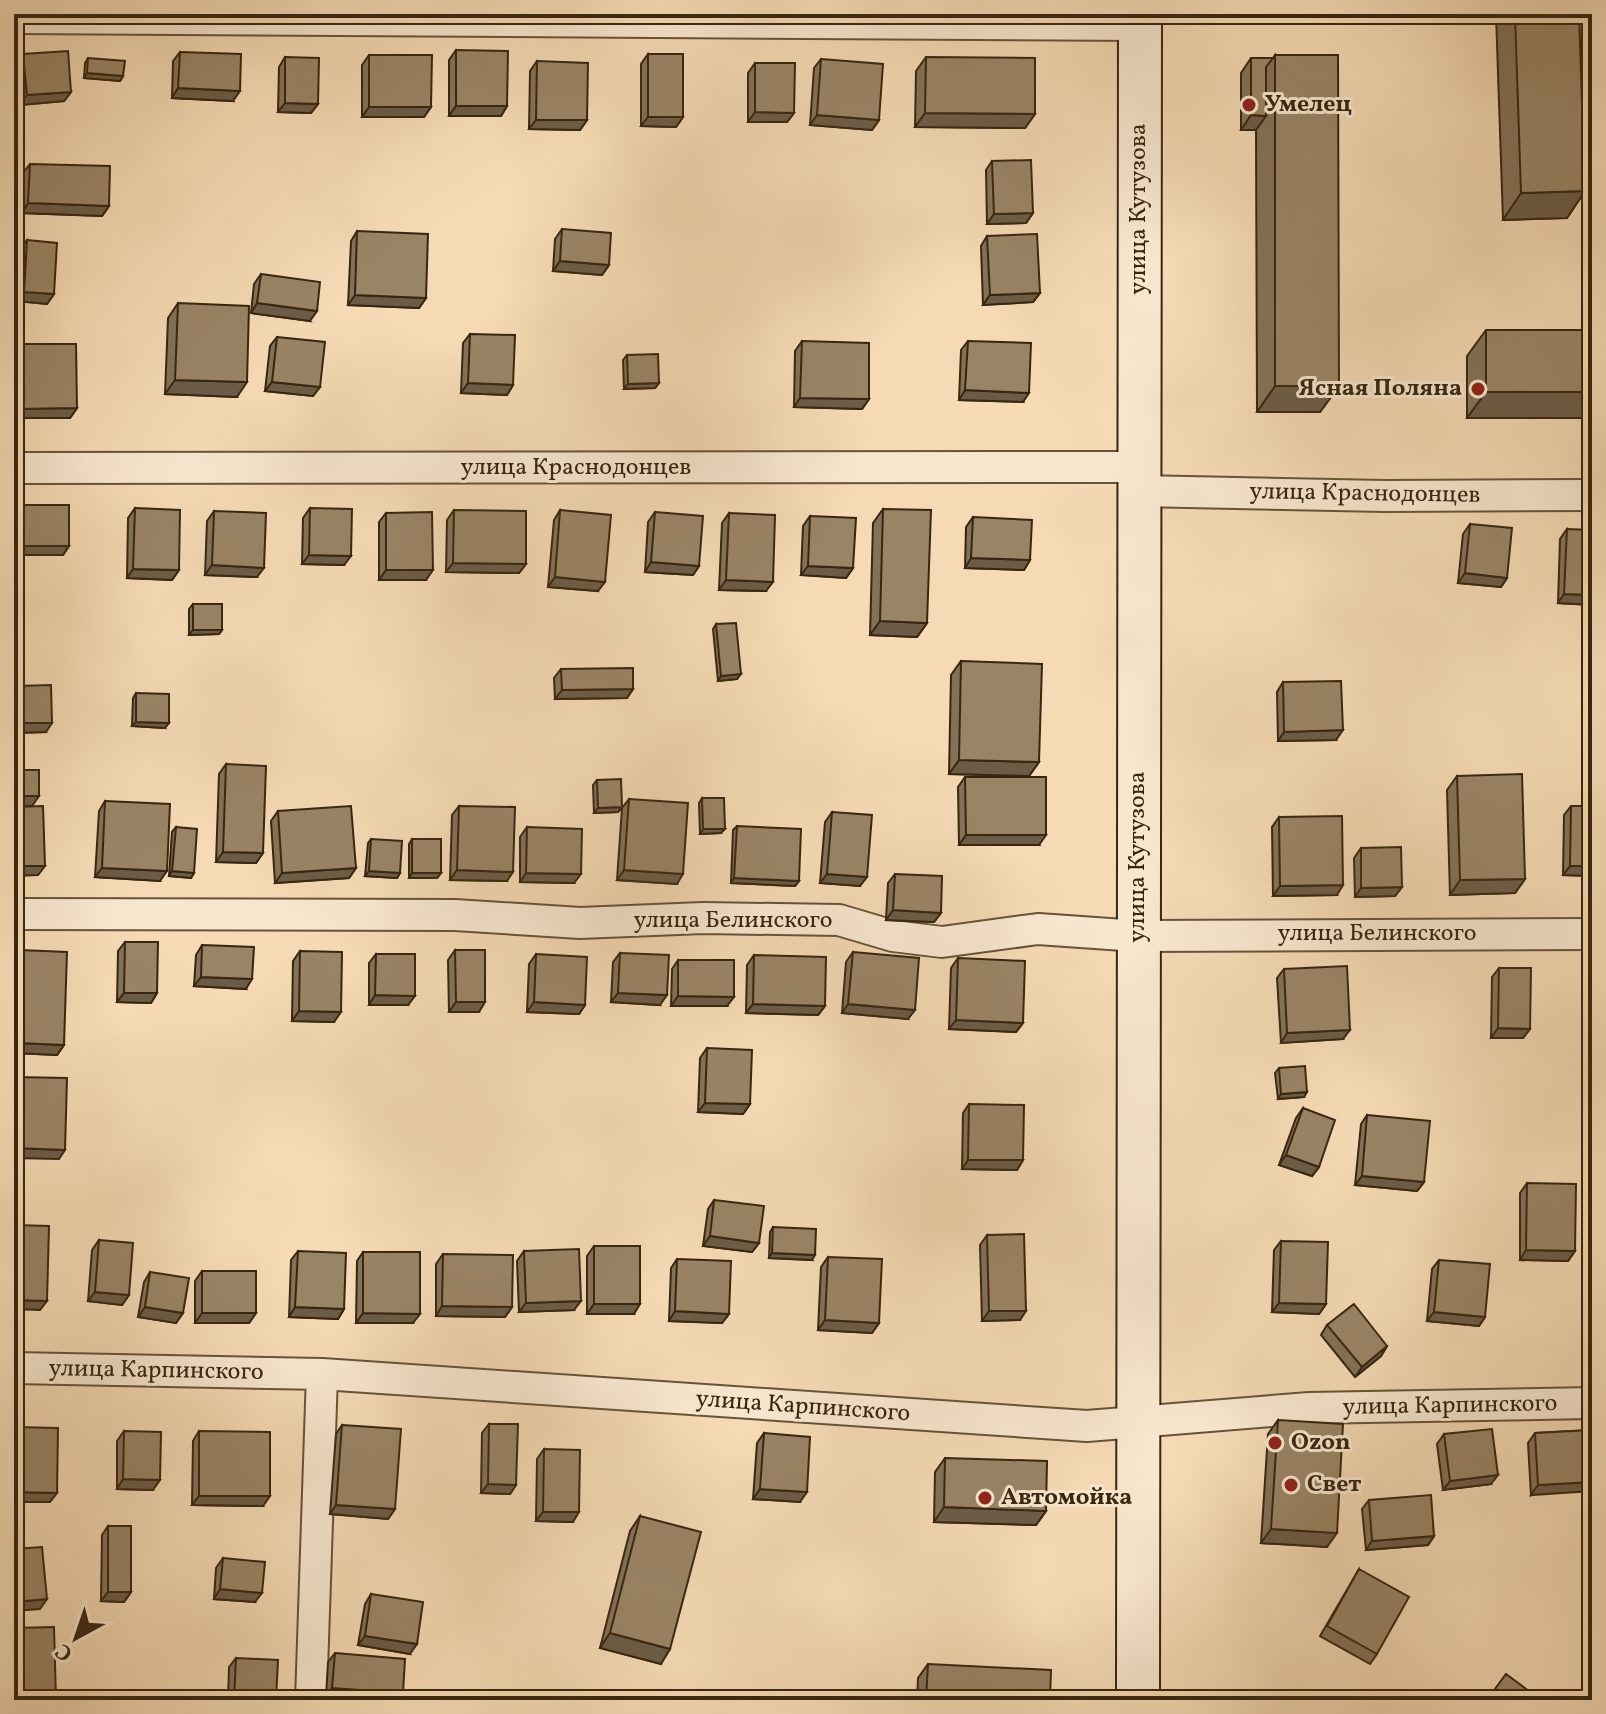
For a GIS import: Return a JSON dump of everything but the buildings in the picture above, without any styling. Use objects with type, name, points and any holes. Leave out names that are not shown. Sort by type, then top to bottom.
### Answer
[{"type":"main road","name":"улица Кутузова","points":[[1138,1700],[1140,19]]},
{"type":"street","points":[[14,18],[1140,19]]},
{"type":"street","name":"улица Краснодонцев","points":[[14,468],[1138,479],[1385,496],[1592,495]]},
{"type":"street","name":"улица Белинского","points":[[14,914],[455,915],[580,923],[703,918],[839,920],[893,936],[942,942],[1038,929],[1138,936],[1592,934]]},
{"type":"street","name":"улица Карпинского","points":[[14,1368],[322,1374],[1087,1426],[1309,1408],[1592,1403]]},
{"type":"street","points":[[311,1700],[322,1374]]},
{"type":"place","name":"Умелец","points":[[1249,105]]},
{"type":"place","name":"Ясная Поляна","points":[[1478,389]]},
{"type":"place","name":"Ozon","points":[[1275,1443]]},
{"type":"place","name":"Свет","points":[[1291,1485]]},
{"type":"place","name":"Автомойка","points":[[985,1498]]}]
